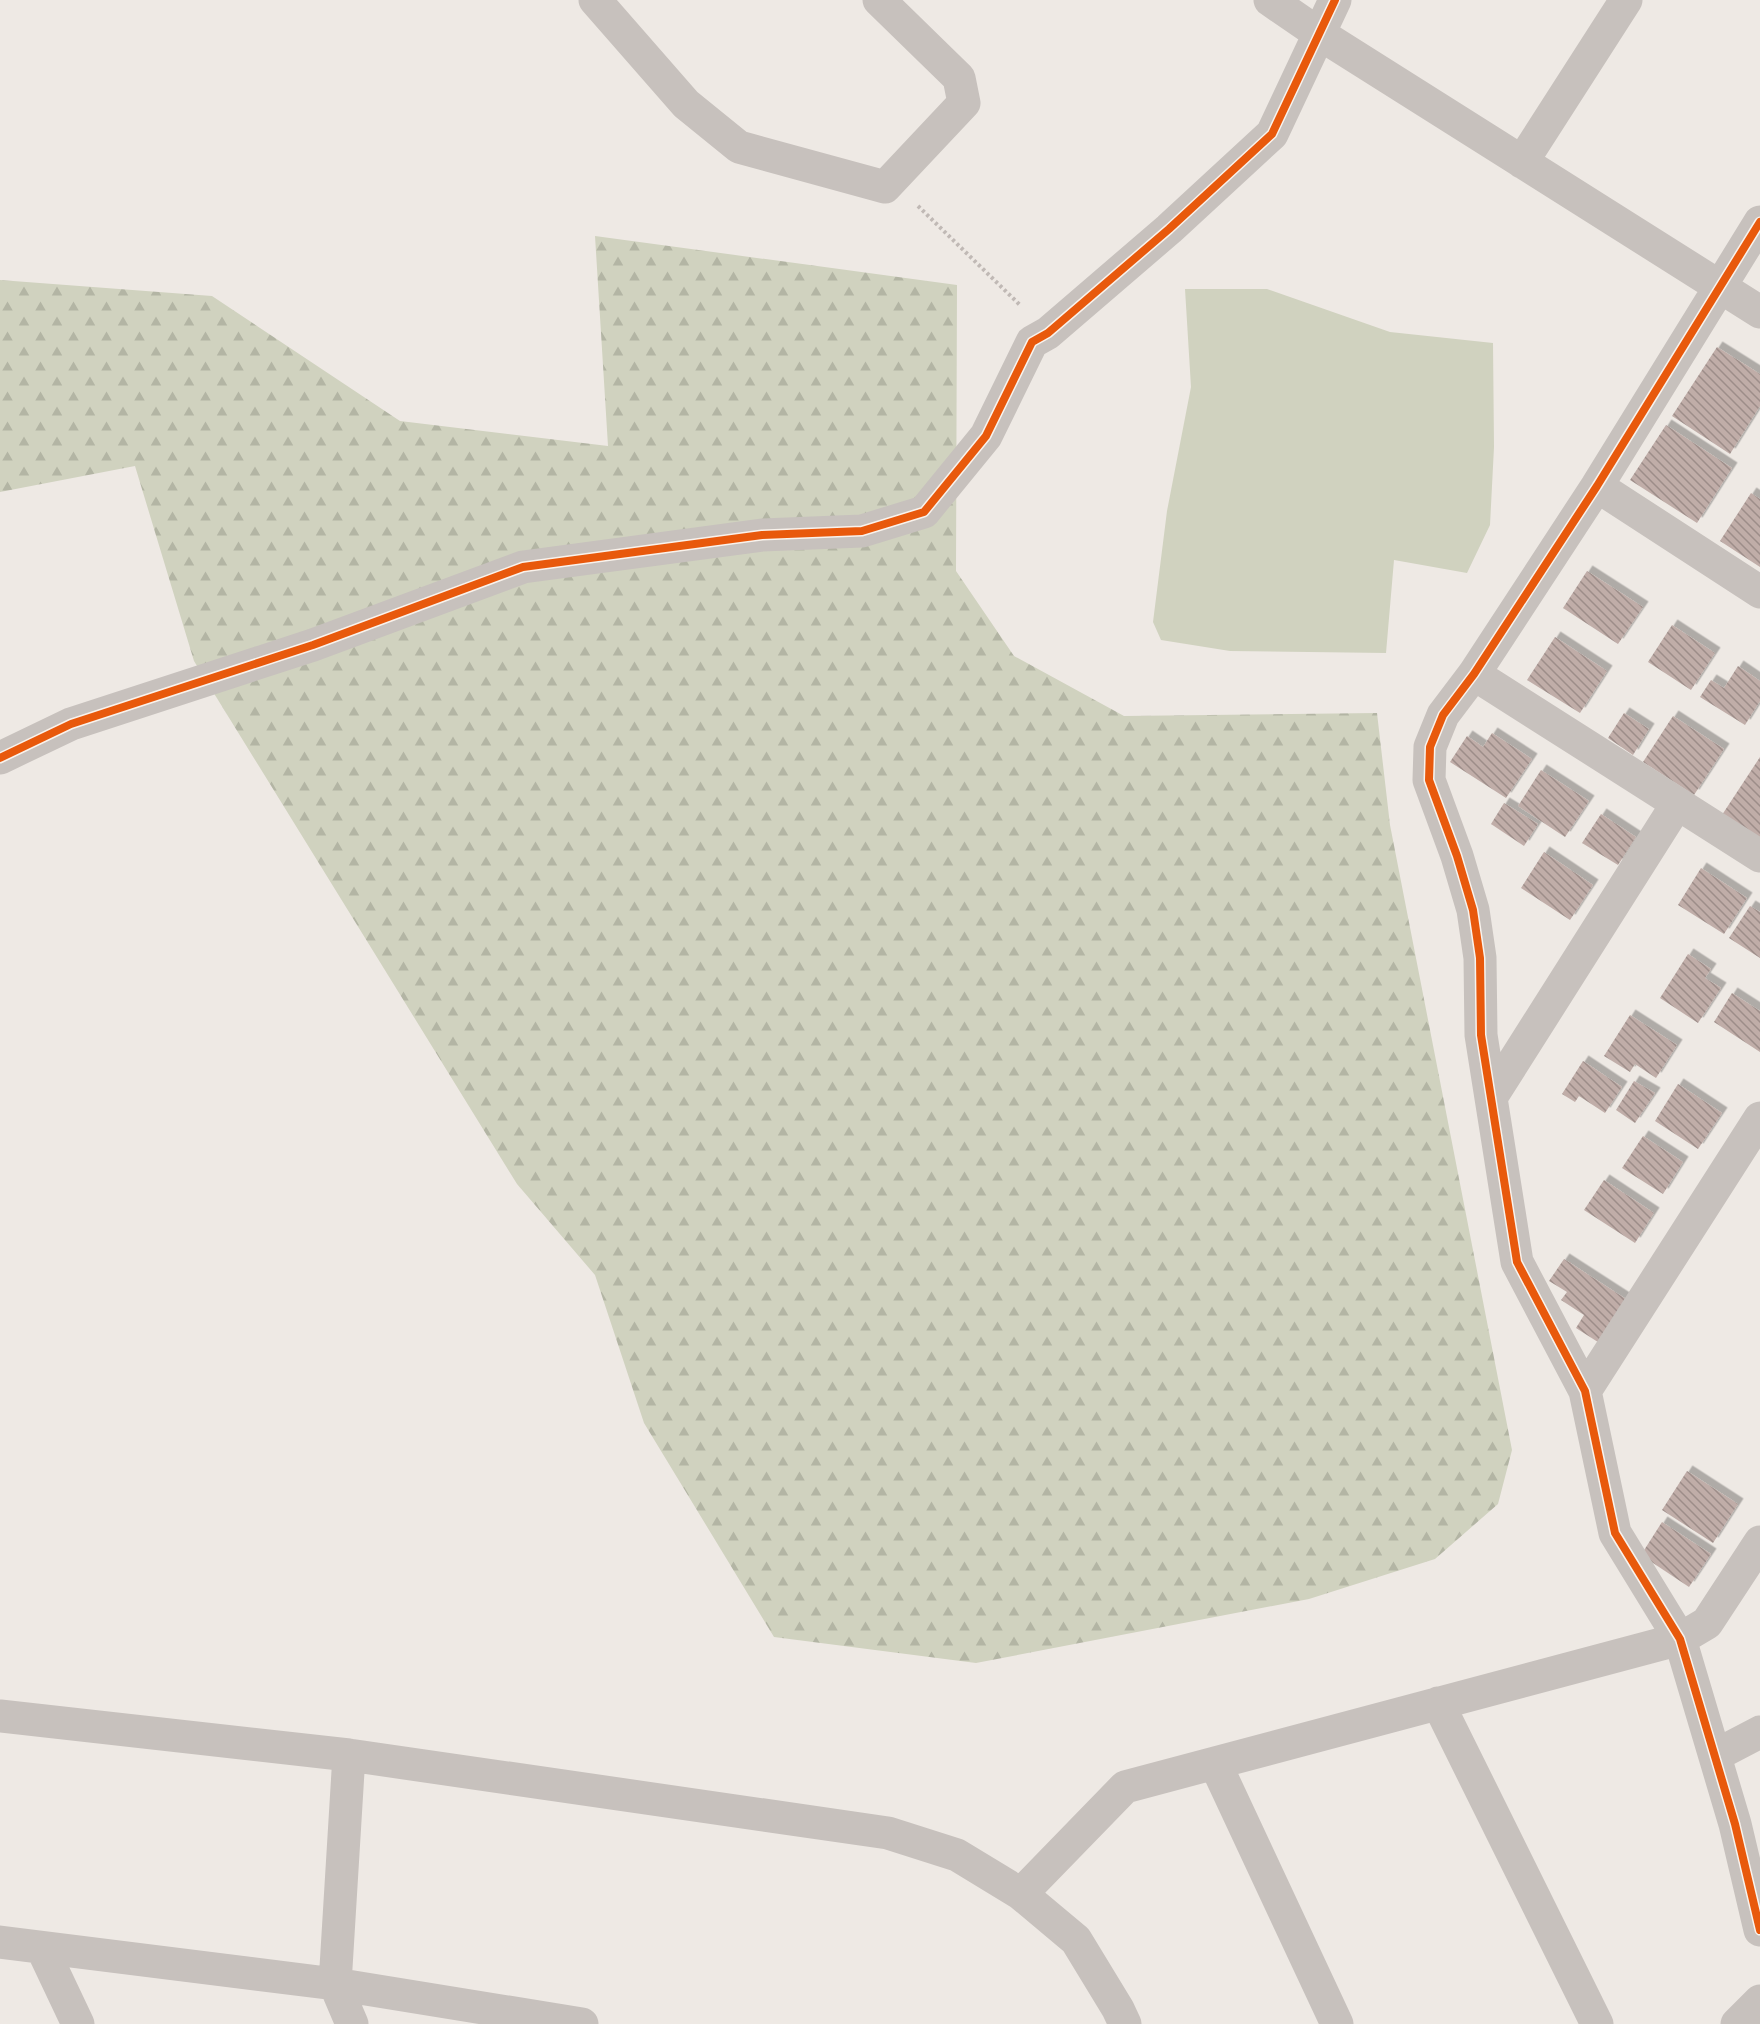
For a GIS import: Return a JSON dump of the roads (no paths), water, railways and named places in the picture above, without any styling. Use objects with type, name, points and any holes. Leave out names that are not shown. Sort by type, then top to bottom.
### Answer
[{"type":"street","points":[[595,0],[686,104],[739,147],[885,187],[964,103],[959,78],[879,0]]},
{"type":"street","points":[[1270,0],[1318,33],[1760,312]]},
{"type":"street","points":[[0,758],[71,724],[312,645],[523,567],[762,535],[862,531],[924,512],[986,436],[1032,342],[1048,333],[1169,229],[1272,134],[1335,0]]},
{"type":"street","points":[[1522,162],[1626,0]]},
{"type":"street","points":[[1760,222],[1597,486],[1474,674],[1443,715],[1430,747],[1429,780],[1457,856],[1473,910],[1480,958],[1481,1035],[1517,1262],[1585,1391],[1615,1533],[1680,1639],[1735,1824],[1760,1930]]},
{"type":"street","points":[[1597,486],[1760,592]]},
{"type":"street","points":[[1474,674],[1760,856]]},
{"type":"street","points":[[1492,1096],[1677,804]]},
{"type":"street","points":[[1585,1391],[1760,1118]]},
{"type":"street","points":[[1021,1894],[1125,1787],[1680,1639],[1707,1623],[1760,1542]]},
{"type":"street","points":[[1438,1703],[1598,2024]]},
{"type":"street","points":[[0,1716],[349,1755],[888,1833],[957,1855],[1021,1894],[1076,1940],[1125,2024]]},
{"type":"street","points":[[1716,1755],[1760,1732]]},
{"type":"street","points":[[349,1755],[334,1984],[352,2024]]},
{"type":"street","points":[[1215,1764],[1337,2024]]},
{"type":"street","points":[[0,1942],[334,1984],[582,2024]]},
{"type":"street","points":[[42,1948],[78,2024]]},
{"type":"street","points":[[1737,2024],[1760,2001]]}]
